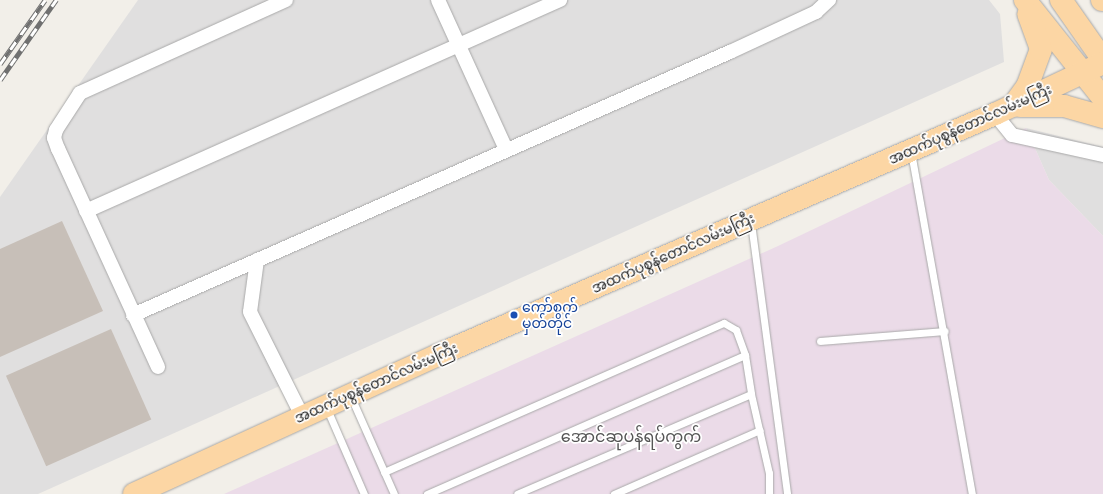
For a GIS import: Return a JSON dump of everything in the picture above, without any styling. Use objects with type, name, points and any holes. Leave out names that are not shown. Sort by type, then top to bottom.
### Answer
[{"type":"main road","points":[[1004,110],[1027,87],[1041,50],[1022,0]]},
{"type":"main road","points":[[1025,0],[1103,98]]},
{"type":"main road","points":[[1061,0],[1103,62]]},
{"type":"main road","name":"အထက်ပုစွန်တောင်လမ်းမကြီး","points":[[134,494],[302,416],[326,407],[350,395],[750,219],[1004,110],[1084,74],[1103,62]]},
{"type":"main road","points":[[1004,110],[1064,106],[1103,117]]},
{"type":"street","points":[[158,367],[133,315],[54,138],[80,93],[286,0]]},
{"type":"street","points":[[438,0],[506,149]]},
{"type":"street","points":[[86,211],[560,0]]},
{"type":"street","points":[[133,315],[506,149],[730,52],[816,12],[829,0]]},
{"type":"street","points":[[1004,110],[1012,136],[1103,155]]},
{"type":"street","points":[[258,260],[250,312],[302,416]]},
{"type":"lane","points":[[911,150],[945,331],[972,494]]},
{"type":"lane","points":[[750,219],[787,494]]},
{"type":"lane","points":[[384,472],[724,323],[733,325],[745,356],[751,394],[769,473],[769,494]]},
{"type":"lane","points":[[820,341],[945,331]]},
{"type":"lane","points":[[427,494],[745,356]]},
{"type":"lane","points":[[517,494],[751,394]]},
{"type":"lane","points":[[350,395],[394,494]]},
{"type":"lane","points":[[326,407],[364,494]]},
{"type":"lane","points":[[614,494],[760,430]]},
{"type":"shaded area","points":[[138,0],[989,0],[1000,14],[1004,62],[38,494],[0,494],[0,197]]},
{"type":"shaded area","points":[[1026,128],[1103,147],[1103,236],[1049,180]]},
{"type":"shaded area","points":[[1026,128],[1049,180],[1103,236],[1103,494],[224,494],[778,246]]},
{"type":"building","points":[[62,221],[103,311],[0,357],[0,249]]},
{"type":"building","points":[[111,329],[151,419],[46,466],[6,376]]},
{"type":"railway","points":[[0,64],[45,0]]},
{"type":"railway","points":[[0,80],[56,0]]},
{"type":"place","name":"ကော်စက် မှတ်တိုင်","points":[[514,315]]},
{"type":"district","name":"အောင်ဆုပန်ရပ်ကွက်","points":[[631,436]]}]
